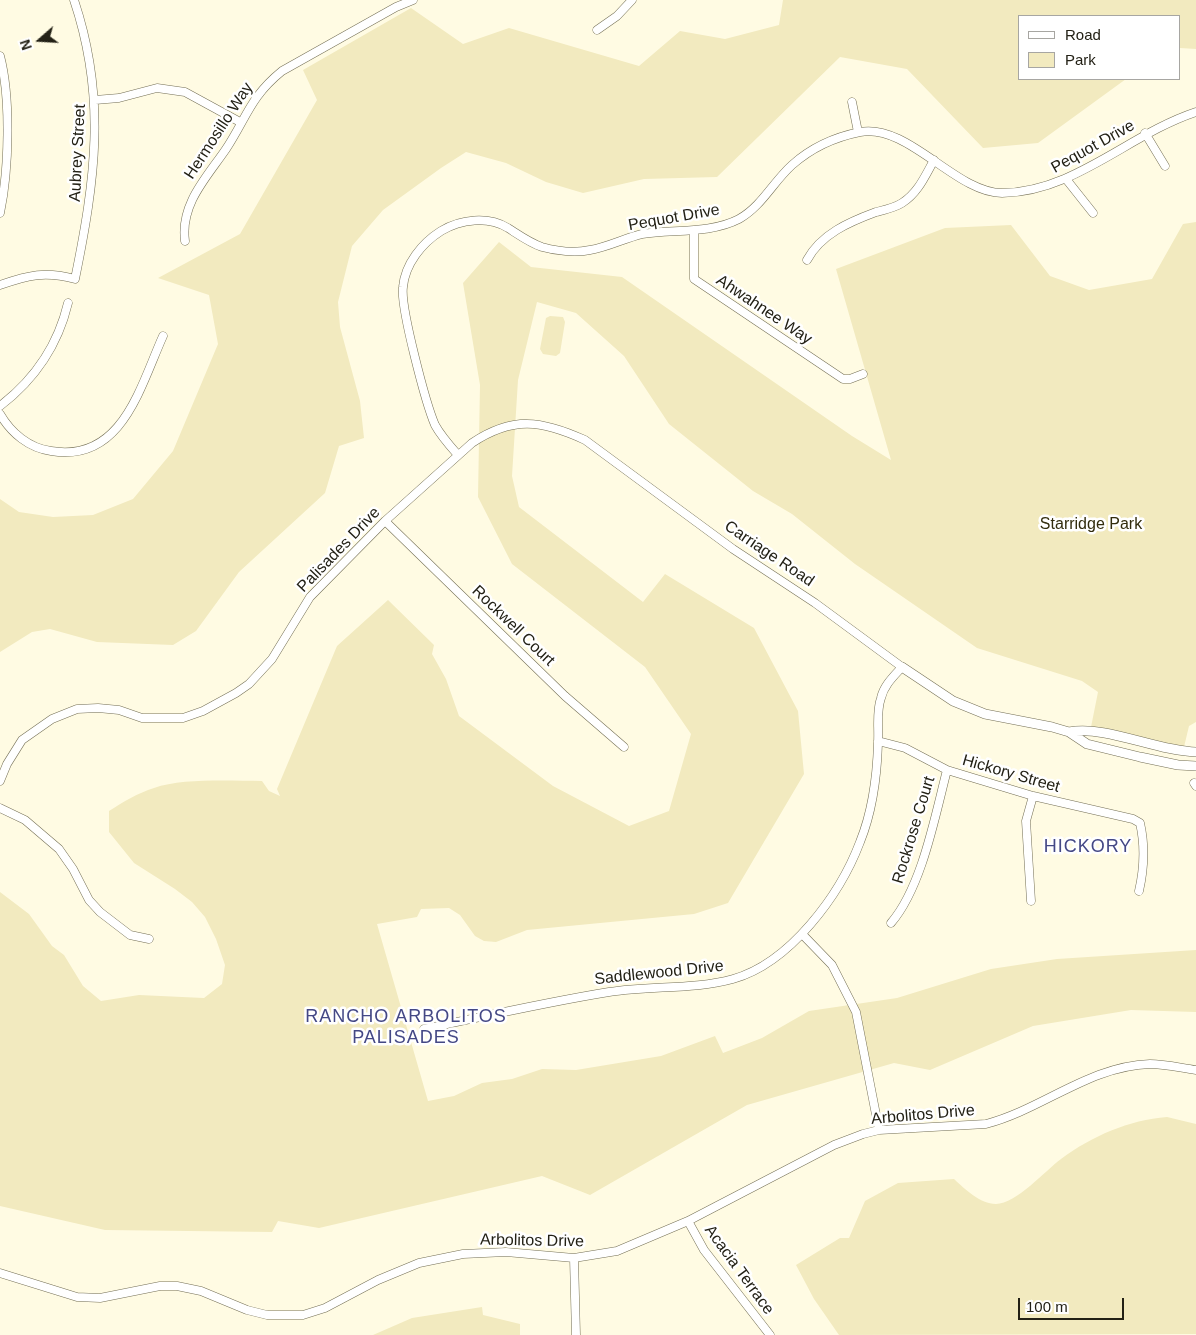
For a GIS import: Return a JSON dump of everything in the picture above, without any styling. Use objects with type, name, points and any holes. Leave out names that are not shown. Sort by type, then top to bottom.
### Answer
[{"type":"street","name":"Hermosillo Way","points":[[185,241],[183,227],[192,199],[227,148],[248,107],[266,84],[282,71],[396,7],[413,0]]},
{"type":"street","points":[[597,30],[617,16],[632,0]]},
{"type":"street","name":"Aubrey Street","points":[[0,285],[21,278],[52,273],[75,279],[92,187],[96,135],[95,100],[77,1]]},
{"type":"street","points":[[0,56],[7,125],[6,168],[0,213]]},
{"type":"street","points":[[95,100],[119,98],[156,88],[178,90],[240,122]]},
{"type":"street","points":[[852,102],[858,132]]},
{"type":"street","name":"Pequot Drive","points":[[458,455],[442,436],[430,413],[402,300],[405,276],[415,254],[441,231],[461,222],[495,222],[540,246],[560,251],[588,251],[639,235],[720,226],[739,219],[760,203],[791,166],[830,140],[858,132],[889,134],[978,187],[1000,193],[1044,188],[1066,180],[1145,133],[1170,121],[1196,112]]},
{"type":"street","points":[[1145,133],[1165,166]]},
{"type":"street","points":[[808,260],[815,246],[840,228],[854,220],[900,204],[915,192],[934,160]]},
{"type":"street","points":[[1066,180],[1093,213]]},
{"type":"street","name":"Ahwahnee Way","points":[[694,230],[692,270],[694,278],[701,284],[843,379],[850,379],[863,374]]},
{"type":"street","points":[[0,406],[18,393],[38,369],[53,346],[64,320],[68,303]]},
{"type":"street","points":[[0,414],[18,437],[40,449],[66,454],[92,447],[110,437],[125,420],[164,336]]},
{"type":"street","name":"Carriage Road","points":[[458,455],[487,434],[504,427],[522,423],[538,423],[563,430],[585,440],[733,549],[815,603],[902,667],[967,708],[985,714],[1052,726],[1069,732],[1081,742],[1127,754],[1178,765],[1196,766]]},
{"type":"street","name":"Palisades Drive","points":[[0,780],[7,764],[22,740],[52,719],[77,709],[119,710],[142,718],[183,718],[203,711],[236,693],[248,684],[272,659],[310,597],[385,521],[458,455]]},
{"type":"street","name":"Rockwell Court","points":[[385,521],[566,696],[624,747]]},
{"type":"street","name":"Saddlewood Drive","points":[[424,1029],[570,998],[626,989],[732,979],[762,966],[789,947],[830,899],[850,866],[860,842],[876,783],[878,709],[881,696],[886,686],[902,667]]},
{"type":"street","name":"Carriage Road","points":[[1069,732],[1089,731],[1179,751],[1196,752]]},
{"type":"street","points":[[1127,754],[1130,740]]},
{"type":"street","name":"Hickory Street","points":[[878,741],[905,748],[947,770],[1033,796],[1133,819],[1140,823],[1143,873],[1138,890]]},
{"type":"street","name":"Rockrose Court","points":[[891,923],[903,910],[926,852],[947,770]]},
{"type":"street","points":[[1031,901],[1026,821],[1033,796]]},
{"type":"street","points":[[0,808],[25,820],[59,849],[73,869],[89,900],[100,912],[130,935],[150,939]]},
{"type":"street","points":[[802,934],[832,965],[856,1012],[879,1130]]},
{"type":"street","name":"Arbolitos Drive","points":[[0,1273],[77,1297],[100,1298],[160,1286],[177,1286],[201,1291],[247,1310],[267,1315],[304,1315],[325,1308],[378,1280],[419,1264],[463,1254],[506,1252],[574,1258],[617,1251],[688,1221],[834,1145],[879,1130],[986,1124],[1024,1111],[1088,1078],[1107,1071],[1151,1064],[1196,1070]]},
{"type":"street","name":"Acacia Terrace","points":[[688,1221],[704,1250],[770,1335]]},
{"type":"street","points":[[574,1258],[576,1335]]},
{"type":"green space","points":[[783,0],[1196,0],[1196,49],[1181,48],[1181,15],[1018,15],[1018,80],[1125,80],[1038,143],[983,148],[907,69],[840,57],[717,177],[644,179],[583,193],[546,182],[506,163],[466,152],[383,210],[352,246],[338,302],[340,327],[360,401],[364,438],[339,446],[325,493],[239,572],[196,631],[173,645],[97,642],[50,629],[32,632],[0,652],[0,499],[19,512],[53,517],[93,515],[133,499],[173,451],[218,344],[209,295],[158,278],[240,234],[317,100],[303,70],[411,8],[463,44],[509,28],[639,66],[680,31],[725,39],[779,25]]},
{"type":"green space","name":"Starridge Park","points":[[1196,222],[1196,722],[1189,726],[1184,747],[1091,727],[1098,692],[1082,681],[977,648],[855,564],[792,514],[753,491],[669,424],[624,356],[576,313],[537,302],[518,380],[512,476],[519,507],[643,602],[665,574],[754,628],[798,711],[804,774],[728,903],[694,914],[527,930],[496,942],[484,941],[475,936],[460,915],[449,908],[421,909],[417,917],[377,924],[428,1101],[454,1096],[482,1083],[512,1079],[542,1069],[576,1070],[661,1056],[715,1036],[723,1053],[762,1038],[809,1011],[897,998],[991,969],[1057,959],[1196,950],[1196,1012],[1131,1010],[1033,1026],[930,1070],[894,1063],[747,1105],[590,1195],[542,1176],[319,1228],[278,1221],[272,1232],[105,1230],[0,1206],[0,892],[29,914],[52,946],[64,955],[83,986],[101,1001],[139,995],[204,998],[222,984],[225,965],[216,939],[205,917],[192,902],[175,889],[134,863],[109,832],[109,811],[148,790],[192,781],[262,781],[269,791],[280,796],[277,789],[337,646],[388,600],[434,645],[432,654],[446,679],[459,716],[553,786],[629,826],[669,811],[691,734],[645,667],[512,564],[478,497],[480,385],[463,283],[499,242],[531,267],[622,277],[852,436],[891,460],[836,269],[945,228],[1011,225],[1050,276],[1089,290],[1152,279],[1183,224]]},
{"type":"green space","points":[[550,316],[563,317],[565,322],[560,353],[556,356],[543,354],[540,349],[546,318]]},
{"type":"green space","points":[[1167,1117],[1196,1124],[1196,1334],[839,1335],[814,1299],[796,1265],[840,1238],[849,1238],[865,1201],[898,1183],[954,1179],[984,1202],[1004,1203],[1021,1193],[1061,1159],[1098,1136],[1139,1122]]},
{"type":"green space","points":[[482,1307],[483,1315],[520,1324],[520,1335],[373,1335],[412,1318]]},
{"type":"district","name":"HICKORY","points":[[1088,847]]},
{"type":"district","name":"RANCHO ARBOLITOS PALISADES","points":[[406,1027]]}]
